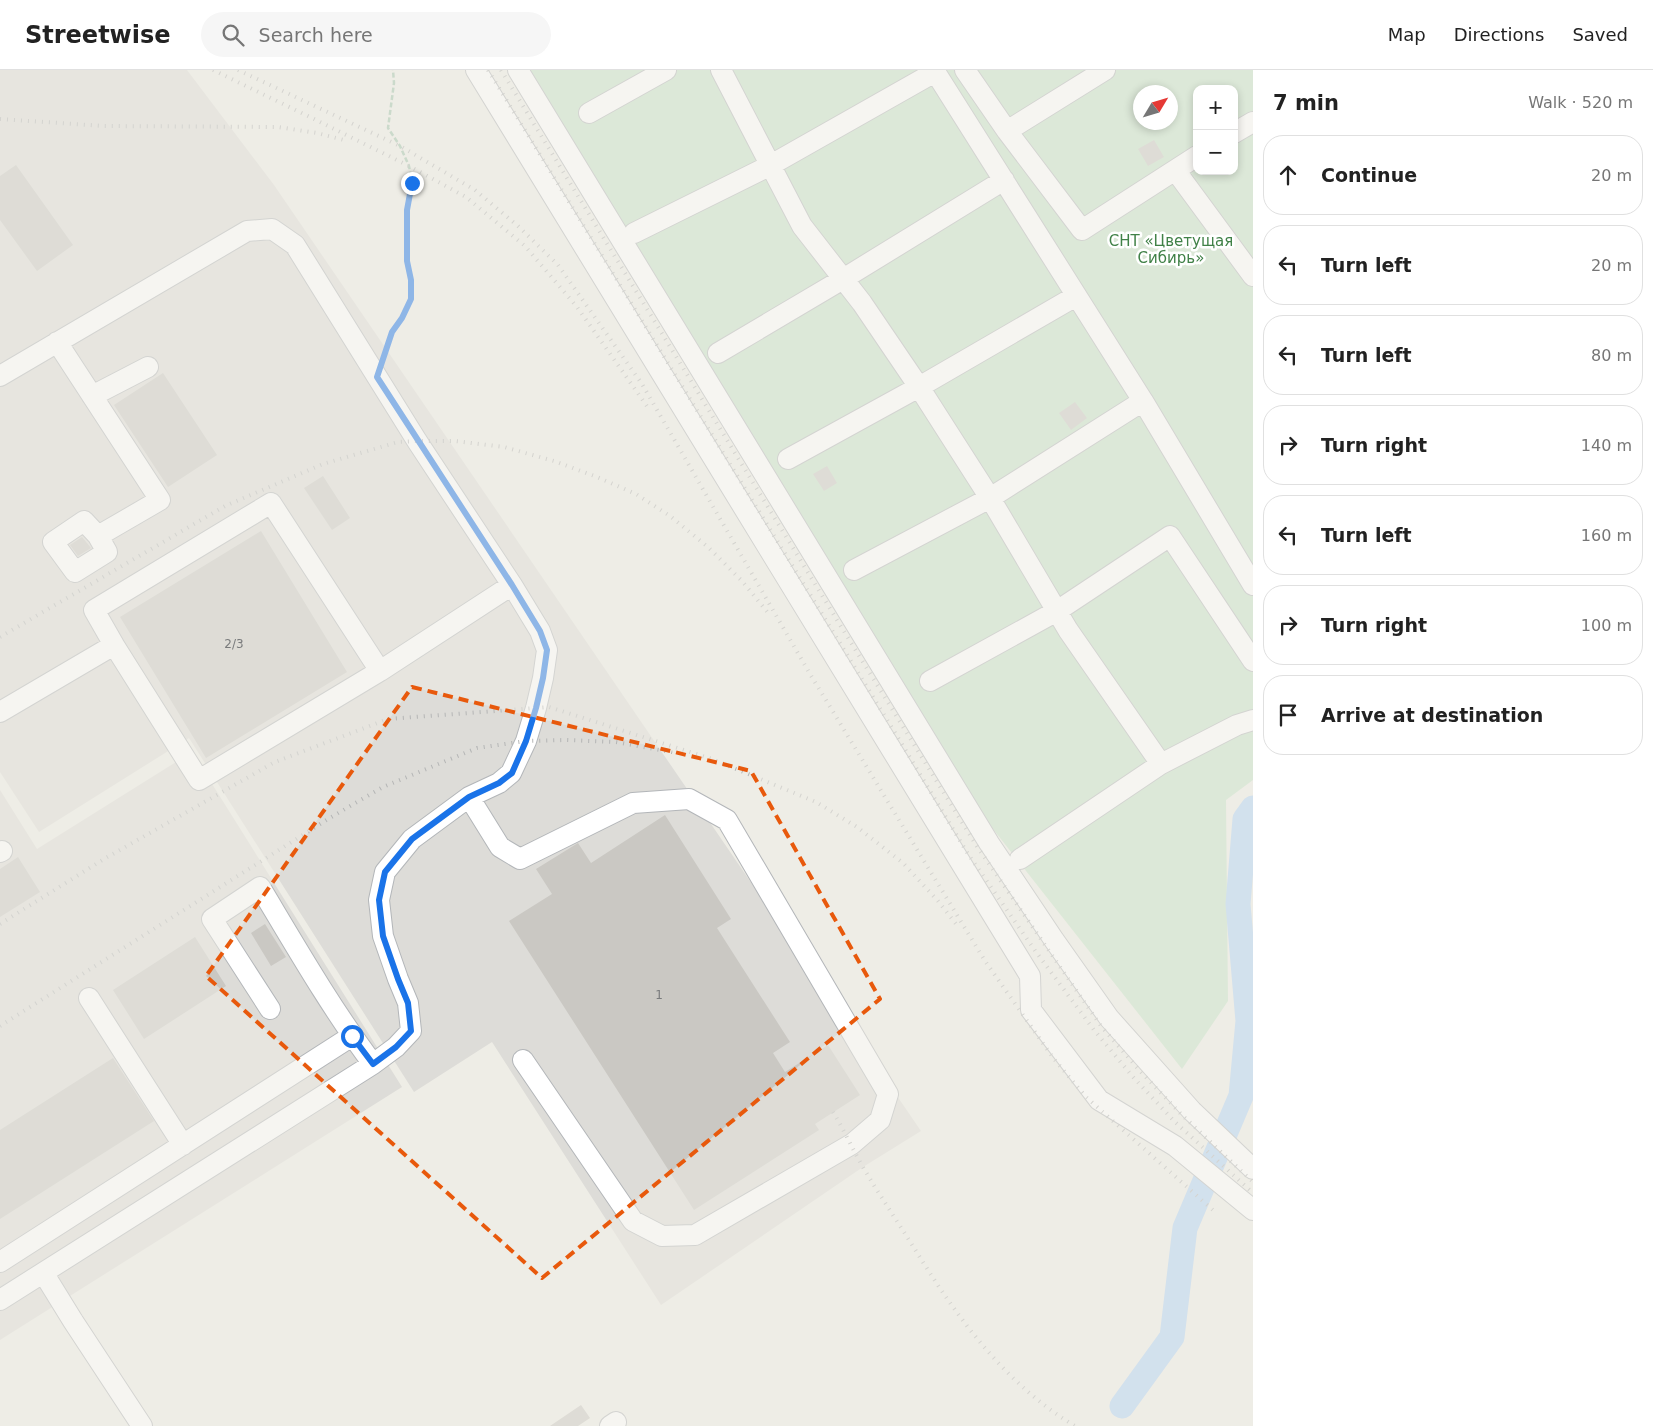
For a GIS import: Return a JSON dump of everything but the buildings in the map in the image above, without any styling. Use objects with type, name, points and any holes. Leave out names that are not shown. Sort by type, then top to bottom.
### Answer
[{"type":"street","points":[[476,70],[1030,976],[1031,1010],[1099,1100],[1175,1146],[1253,1210]]},
{"type":"street","points":[[518,70],[988,843],[1109,1018],[1192,1111],[1253,1169]]},
{"type":"street","points":[[589,113],[666,70]]},
{"type":"street","points":[[721,70],[769,166],[802,226],[862,303],[919,387],[990,498],[1057,612],[1161,764]]},
{"type":"street","points":[[964,70],[1007,131],[1082,230],[1193,159]]},
{"type":"street","points":[[1007,131],[1104,70]]},
{"type":"street","points":[[634,233],[769,166],[934,71],[1143,401],[1253,585]]},
{"type":"street","points":[[1238,131],[1253,122]]},
{"type":"street","points":[[1175,170],[1252,270]]},
{"type":"street","points":[[718,353],[843,280],[1004,180]]},
{"type":"street","points":[[0,376],[247,231],[272,229],[295,245],[377,377],[512,585],[540,631],[547,650],[543,678],[526,741],[512,773],[499,783],[469,797],[412,839],[385,872],[379,900],[383,936],[408,1003],[411,1031],[396,1047],[373,1064],[44,1274],[0,1300]]},
{"type":"street","points":[[788,459],[919,387],[1076,296]]},
{"type":"street","points":[[57,342],[160,500],[98,536]]},
{"type":"street","points":[[92,396],[148,367]]},
{"type":"street","points":[[854,570],[990,498],[1143,401]]},
{"type":"street","points":[[380,671],[272,503],[94,610],[114,645],[200,780],[380,671],[512,585]]},
{"type":"street","points":[[930,681],[1057,612],[1170,536],[1253,661]]},
{"type":"street","points":[[0,712],[114,645]]},
{"type":"street","points":[[1020,859],[1161,764],[1237,725],[1253,720]]},
{"type":"street","points":[[469,797],[500,847],[520,859],[633,803],[689,800],[727,820],[888,1094],[880,1120],[852,1144],[695,1235],[662,1236],[633,1221],[523,1060]]},
{"type":"street","points":[[270,1009],[212,918],[260,887],[314,977],[352,1036],[373,1064]]},
{"type":"street","points":[[89,998],[183,1145]]},
{"type":"street","points":[[0,1262],[352,1036]]},
{"type":"street","points":[[44,1274],[142,1426]]},
{"type":"path","points":[[377,377],[392,332],[402,318],[411,299],[411,280],[407,261],[407,210],[412,183],[409,166],[400,146],[388,128],[394,83],[393,70]]},
{"type":"highlighted area","points":[[412,687],[751,771],[880,999],[542,1278],[206,976]]},
{"type":"shaded area","points":[[0,70],[187,70],[274,185],[921,1131],[863,1167],[661,1305],[492,1042],[414,1092],[189,738],[39,832],[0,772]]},
{"type":"shaded area","points":[[192,752],[402,1087],[0,1340],[0,790],[37,849]]},
{"type":"green space","name":"СНТ «Цветущая Сибирь»","points":[[524,70],[1253,70],[1253,780],[1226,800],[1228,1001],[1182,1069],[941,763]]},
{"type":"waterway","points":[[1122,1406],[1172,1337],[1185,1228],[1241,1096],[1248,1021],[1238,904],[1245,819],[1253,808]]},
{"type":"railway","points":[[213,70],[409,166],[466,197],[525,246],[577,307],[649,409]]},
{"type":"railway","points":[[238,70],[400,146],[475,190],[518,226],[558,265],[642,384],[810,674],[985,961],[1054,1059],[1086,1097],[1214,1211]]},
{"type":"railway","points":[[488,70],[968,854],[1036,952],[1094,1030],[1133,1077],[1175,1122],[1253,1193]]},
{"type":"railway","points":[[501,70],[978,848],[1101,1026],[1182,1115],[1253,1182]]},
{"type":"railway","points":[[0,119],[104,126],[278,127],[317,133],[348,141]]},
{"type":"railway","points":[[0,637],[225,506],[323,464],[398,442],[417,441],[455,441],[504,447],[554,461],[636,494],[670,516],[708,547],[742,581],[769,614]]},
{"type":"railway","points":[[0,924],[104,859],[275,762],[388,719],[549,707],[712,759],[816,802],[857,827],[903,863],[956,924]]},
{"type":"railway","points":[[0,1026],[328,819],[383,787],[477,748],[526,741],[566,740],[616,742],[677,753]]},
{"type":"railway","points":[[833,1112],[875,1188],[927,1269],[982,1345],[1025,1389],[1049,1409],[1075,1426]]},
{"type":"route","points":[[352,1036],[373,1064],[396,1047],[411,1031],[408,1003],[383,936],[379,900],[385,872],[412,839],[469,797],[499,783],[512,773],[526,741],[536,708],[547,650],[540,631],[512,585],[377,377],[392,332],[402,318],[411,299],[411,280],[407,261],[407,210],[412,183]]}]
